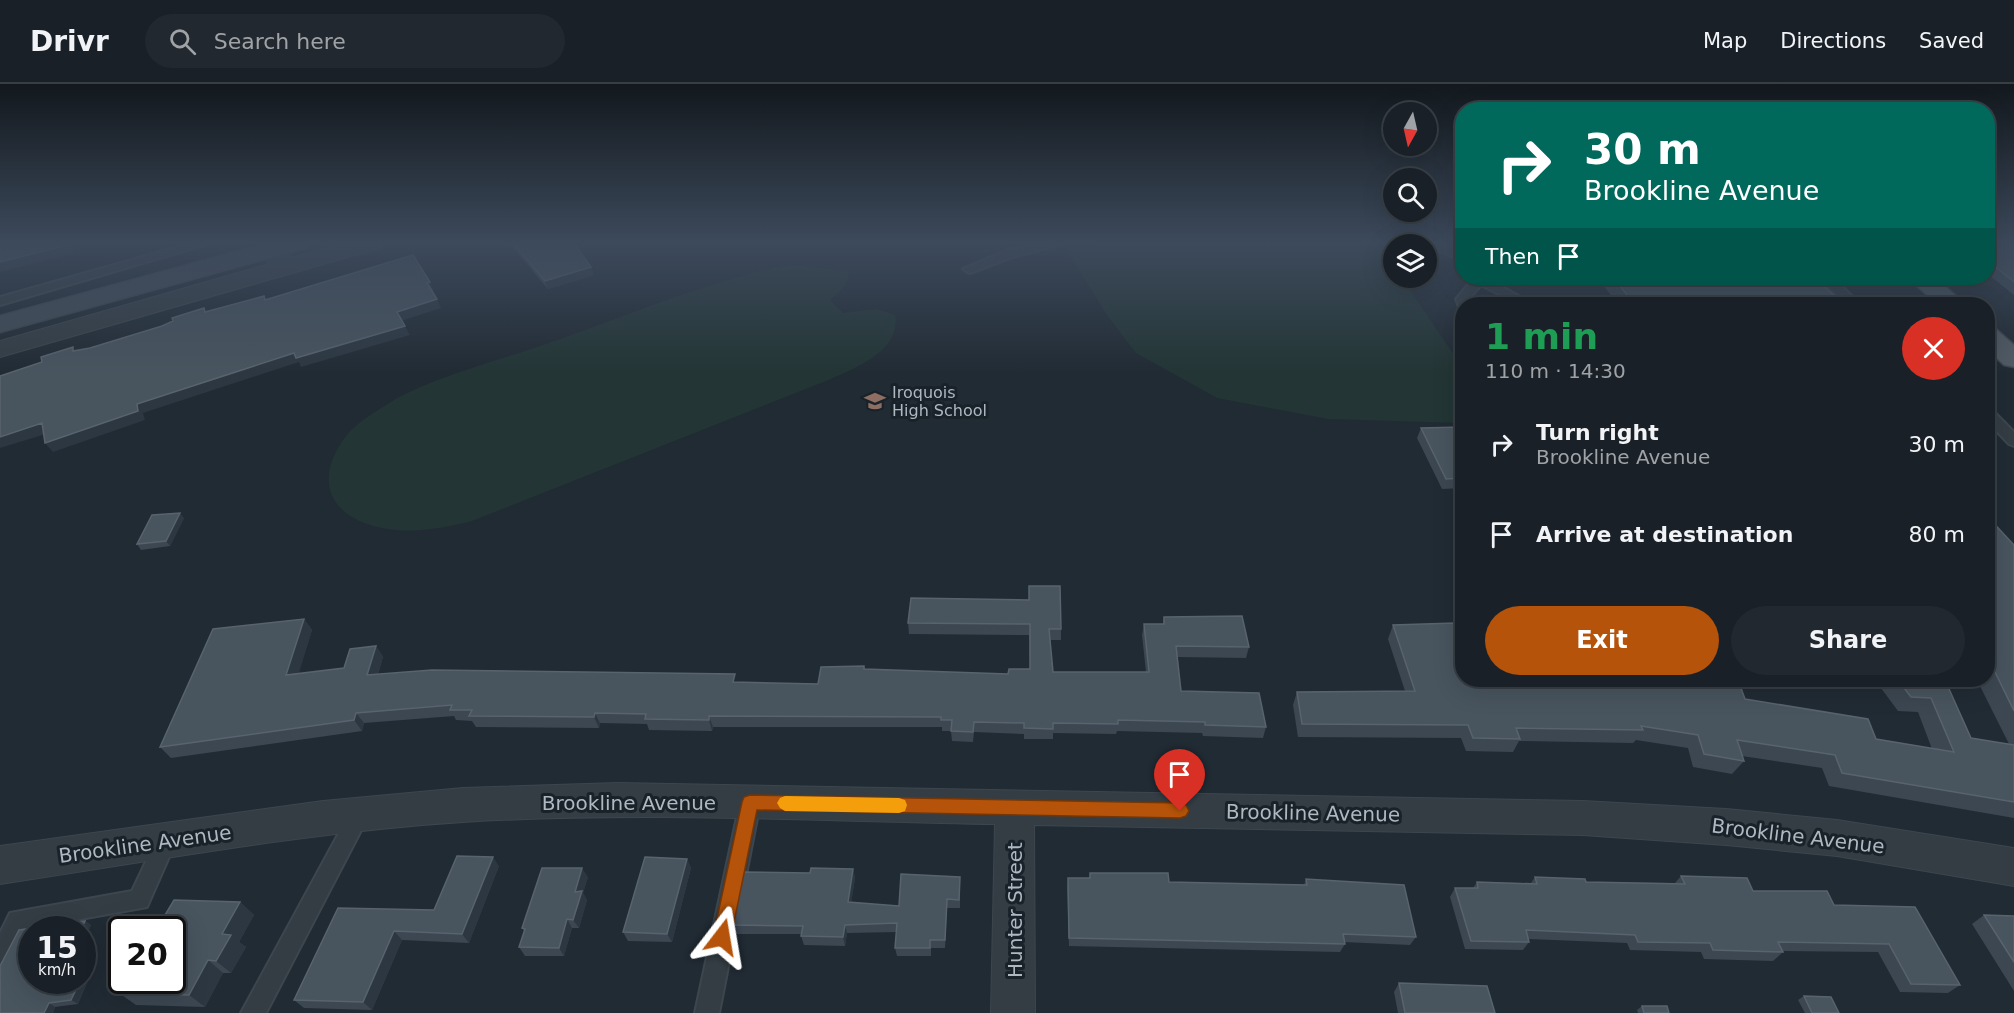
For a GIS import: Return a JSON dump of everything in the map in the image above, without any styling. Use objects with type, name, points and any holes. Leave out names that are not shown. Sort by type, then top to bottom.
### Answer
[{"type":"main road","points":[[0,324],[143,286]]},
{"type":"main road","points":[[1931,286],[1944,297]]},
{"type":"street","points":[[0,349],[178,286]]},
{"type":"street","name":"Brookline Avenue","points":[[0,865],[359,815],[463,805],[606,801],[1583,819],[1714,826],[1837,838],[2014,867]]},
{"type":"street","name":"Hunter Street","points":[[1013,1013],[1015,808]]},
{"type":"lane","points":[[0,301],[52,286]]},
{"type":"lane","points":[[1492,286],[1513,297]]},
{"type":"lane","points":[[1835,286],[1846,297]]},
{"type":"lane","points":[[1995,420],[2013,437]]},
{"type":"lane","points":[[707,1013],[750,802]]},
{"type":"lane","points":[[253,1013],[359,815]]},
{"type":"lane","points":[[0,957],[18,920],[140,900],[166,841]]},
{"type":"shaded area","points":[[708,286],[844,286],[830,300],[843,313],[877,309],[895,315],[895,328],[891,339],[883,349],[861,365],[848,371],[472,521],[423,530],[385,529],[357,520],[344,512],[335,502],[330,490],[329,478],[337,450],[350,431],[389,403],[424,385]]},
{"type":"shaded area","points":[[1089,286],[1409,288],[1455,357],[1455,423],[1328,419],[1217,398],[1136,353],[1109,318]]},
{"type":"building","points":[[310,286],[429,286],[437,299],[397,312],[405,326],[296,358],[294,353],[137,404],[138,411],[45,443],[42,423],[0,437],[0,376],[42,362],[41,357],[73,347],[73,351],[90,348],[162,326],[173,321],[172,318],[204,308],[205,312],[264,296],[265,300]]},
{"type":"building","points":[[1620,286],[1825,286],[1836,297],[1629,297]]},
{"type":"building","points":[[1455,427],[1455,478],[1446,479],[1421,428]]},
{"type":"building","points":[[180,513],[166,541],[137,544],[152,515]]},
{"type":"building","points":[[1995,525],[2014,545],[2014,711],[1995,672]]},
{"type":"building","points":[[1029,586],[1060,586],[1061,629],[1049,629],[1053,672],[1149,672],[1144,624],[1164,624],[1164,617],[1242,616],[1249,647],[1176,646],[1181,691],[1259,693],[1266,727],[1205,725],[1205,722],[1118,720],[1118,724],[1053,723],[1053,729],[1024,728],[1024,723],[974,722],[973,732],[951,731],[952,720],[941,720],[941,717],[709,716],[709,720],[645,719],[646,714],[595,713],[594,717],[469,716],[472,710],[450,710],[452,705],[356,713],[354,720],[160,747],[213,629],[304,619],[286,675],[344,668],[350,649],[376,646],[367,675],[432,670],[735,674],[733,682],[818,684],[821,667],[864,666],[864,669],[1008,674],[1009,669],[1030,669],[1030,624],[908,623],[911,598],[1029,600]]},
{"type":"building","points":[[1455,623],[1455,687],[1741,687],[1745,699],[1868,719],[1876,739],[1954,752],[1931,698],[1911,697],[1903,687],[1948,687],[1971,738],[2014,745],[2014,802],[1842,773],[1835,755],[1737,740],[1744,761],[1704,754],[1698,735],[1641,726],[1643,730],[1516,728],[1520,739],[1473,738],[1468,725],[1302,724],[1297,692],[1415,691],[1393,625]]},
{"type":"building","points":[[457,856],[493,857],[462,934],[394,931],[363,1002],[294,1000],[338,908],[434,910]]},
{"type":"building","points":[[645,857],[687,859],[667,934],[623,932]]},
{"type":"building","points":[[542,868],[582,868],[575,892],[582,891],[573,920],[567,919],[559,948],[519,947],[525,929],[522,928]]},
{"type":"building","points":[[811,868],[853,869],[848,902],[899,906],[901,874],[960,877],[959,900],[947,899],[945,940],[930,940],[930,948],[895,948],[897,923],[845,925],[843,937],[801,936],[803,926],[733,925],[744,872],[810,873]]},
{"type":"building","points":[[1090,873],[1168,873],[1169,882],[1307,885],[1306,879],[1404,885],[1416,937],[1343,934],[1345,944],[1069,938],[1068,878],[1090,878]]},
{"type":"building","points":[[1681,876],[1747,878],[1753,891],[1827,891],[1834,905],[1915,907],[1960,985],[1911,984],[1889,944],[1778,942],[1783,952],[1713,950],[1710,943],[1638,942],[1635,935],[1526,930],[1529,942],[1471,941],[1455,888],[1478,888],[1477,882],[1537,884],[1535,877],[1585,879],[1586,882],[1685,884]]},
{"type":"building","points":[[174,900],[240,902],[222,934],[231,935],[216,961],[208,960],[189,995],[154,994],[186,994],[186,916],[164,916]]},
{"type":"building","points":[[1984,915],[2014,916],[2014,962]]},
{"type":"building","points":[[18,932],[18,994],[74,994],[71,1000],[49,1003],[44,1013],[0,1013],[0,966]]},
{"type":"building","points":[[1399,983],[1487,986],[1495,1013],[1405,1013]]},
{"type":"building","points":[[1804,996],[1831,997],[1839,1013],[1812,1013]]},
{"type":"building","points":[[1642,1006],[1667,1006],[1669,1013],[1644,1013]]},
{"type":"slow traffic","points":[[785,803],[899,805]]},
{"type":"place","name":"Iroquois High School","points":[[875,401]]},
{"type":"route","points":[[722,937],[750,802],[1180,811]]}]
